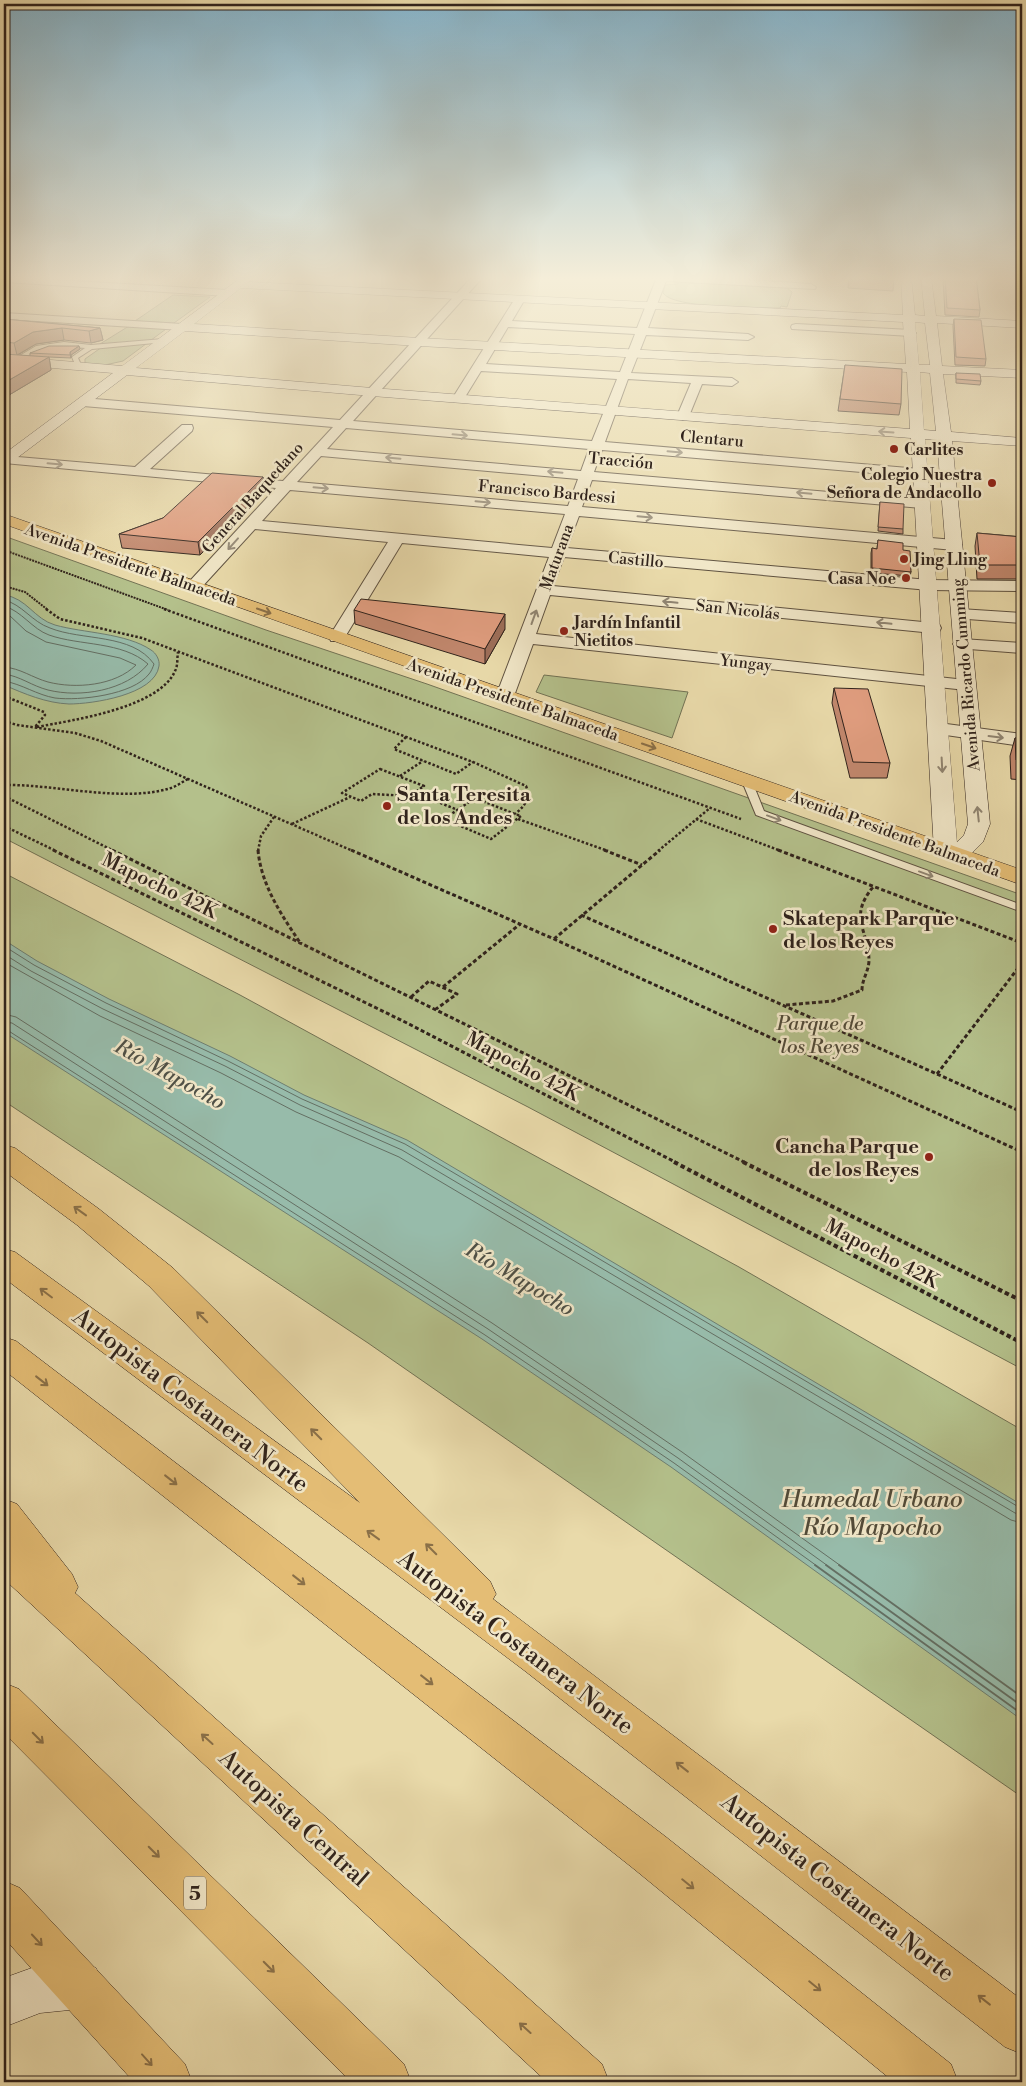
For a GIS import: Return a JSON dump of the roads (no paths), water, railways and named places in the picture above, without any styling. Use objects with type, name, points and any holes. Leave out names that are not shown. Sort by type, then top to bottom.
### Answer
[{"type":"main road","points":[[5,460],[120,374]]},
{"type":"main road","points":[[164,374],[1022,442]]},
{"type":"main road","name":"Avenida Ricardo Cumming","points":[[913,374],[936,682],[952,853],[975,837],[979,824],[944,437],[936,374]]},
{"type":"main road","name":"Avenida Presidente Balmaceda","points":[[4,519],[1022,878]]},
{"type":"main road","points":[[4,1156],[88,1217],[161,1277],[539,1657]]},
{"type":"main road","name":"Autopista Costanera Norte","points":[[4,1262],[539,1657],[1022,2030]]},
{"type":"main road","points":[[4,1351],[650,1853],[933,2082]]},
{"type":"main road","points":[[4,1516],[102,1643]]},
{"type":"main road","name":"Autopista Central","points":[[4,1554],[584,2082]]},
{"type":"main road","name":"5","points":[[4,1704],[386,2082]]},
{"type":"main road","points":[[4,1904],[167,2082]]},
{"type":"main road","points":[[4,2003],[41,1988],[60,1984],[79,1985]]},
{"type":"street","name":"General Baquedano","points":[[194,586],[389,374]]},
{"type":"street","points":[[458,399],[473,374]]},
{"type":"street","points":[[612,374],[732,382]]},
{"type":"street","name":"Maturana","points":[[505,696],[624,375]]},
{"type":"street","points":[[683,416],[698,380]]},
{"type":"street","name":"Clentaru","points":[[83,402],[920,473]]},
{"type":"street","points":[[138,472],[188,428]]},
{"type":"street","name":"Tracción","points":[[317,452],[922,504]]},
{"type":"street","name":"Francisco Bardessi","points":[[5,460],[954,545]]},
{"type":"street","name":"Castillo","points":[[251,524],[929,585],[1022,586]]},
{"type":"street","points":[[337,637],[398,538]]},
{"type":"street","name":"San Nicolás","points":[[544,590],[932,628]]},
{"type":"street","points":[[960,614],[1022,618]]},
{"type":"street","name":"Yungay","points":[[526,638],[966,685]]},
{"type":"street","points":[[962,644],[1022,648]]},
{"type":"street","points":[[940,730],[1022,740]]},
{"type":"lane","points":[[747,781],[760,813],[1022,909]]},
{"type":"water","points":[[4,595],[19,600],[41,618],[55,625],[117,637],[141,644],[153,651],[159,661],[155,676],[135,691],[107,700],[79,704],[44,700],[4,685]]},
{"type":"water","name":"Río Mapocho","points":[[4,940],[37,961],[109,999],[230,1056],[304,1095],[407,1140],[1022,1505],[1022,1720],[671,1467],[482,1339],[4,1032]]},
{"type":"place","name":"Carlites","points":[[894,449]]},
{"type":"place","name":"Colegio Nuestra Señora de Andacollo","points":[[992,483]]},
{"type":"place","name":"Jing Lling","points":[[904,559]]},
{"type":"place","name":"Casa Noe","points":[[906,578]]},
{"type":"place","name":"Jardín Infantil Nietitos","points":[[564,631]]},
{"type":"place","name":"Santa Teresita de los Andes","points":[[387,806]]},
{"type":"place","name":"Skatepark Parque de los Reyes","points":[[773,929]]},
{"type":"place","name":"Cancha Parque de los Reyes","points":[[929,1157]]},
{"type":"park label","name":"Parque de los Reyes","points":[[820,1034]]},
{"type":"park label","name":"Humedal Urbano Río Mapocho","points":[[872,1513]]}]
